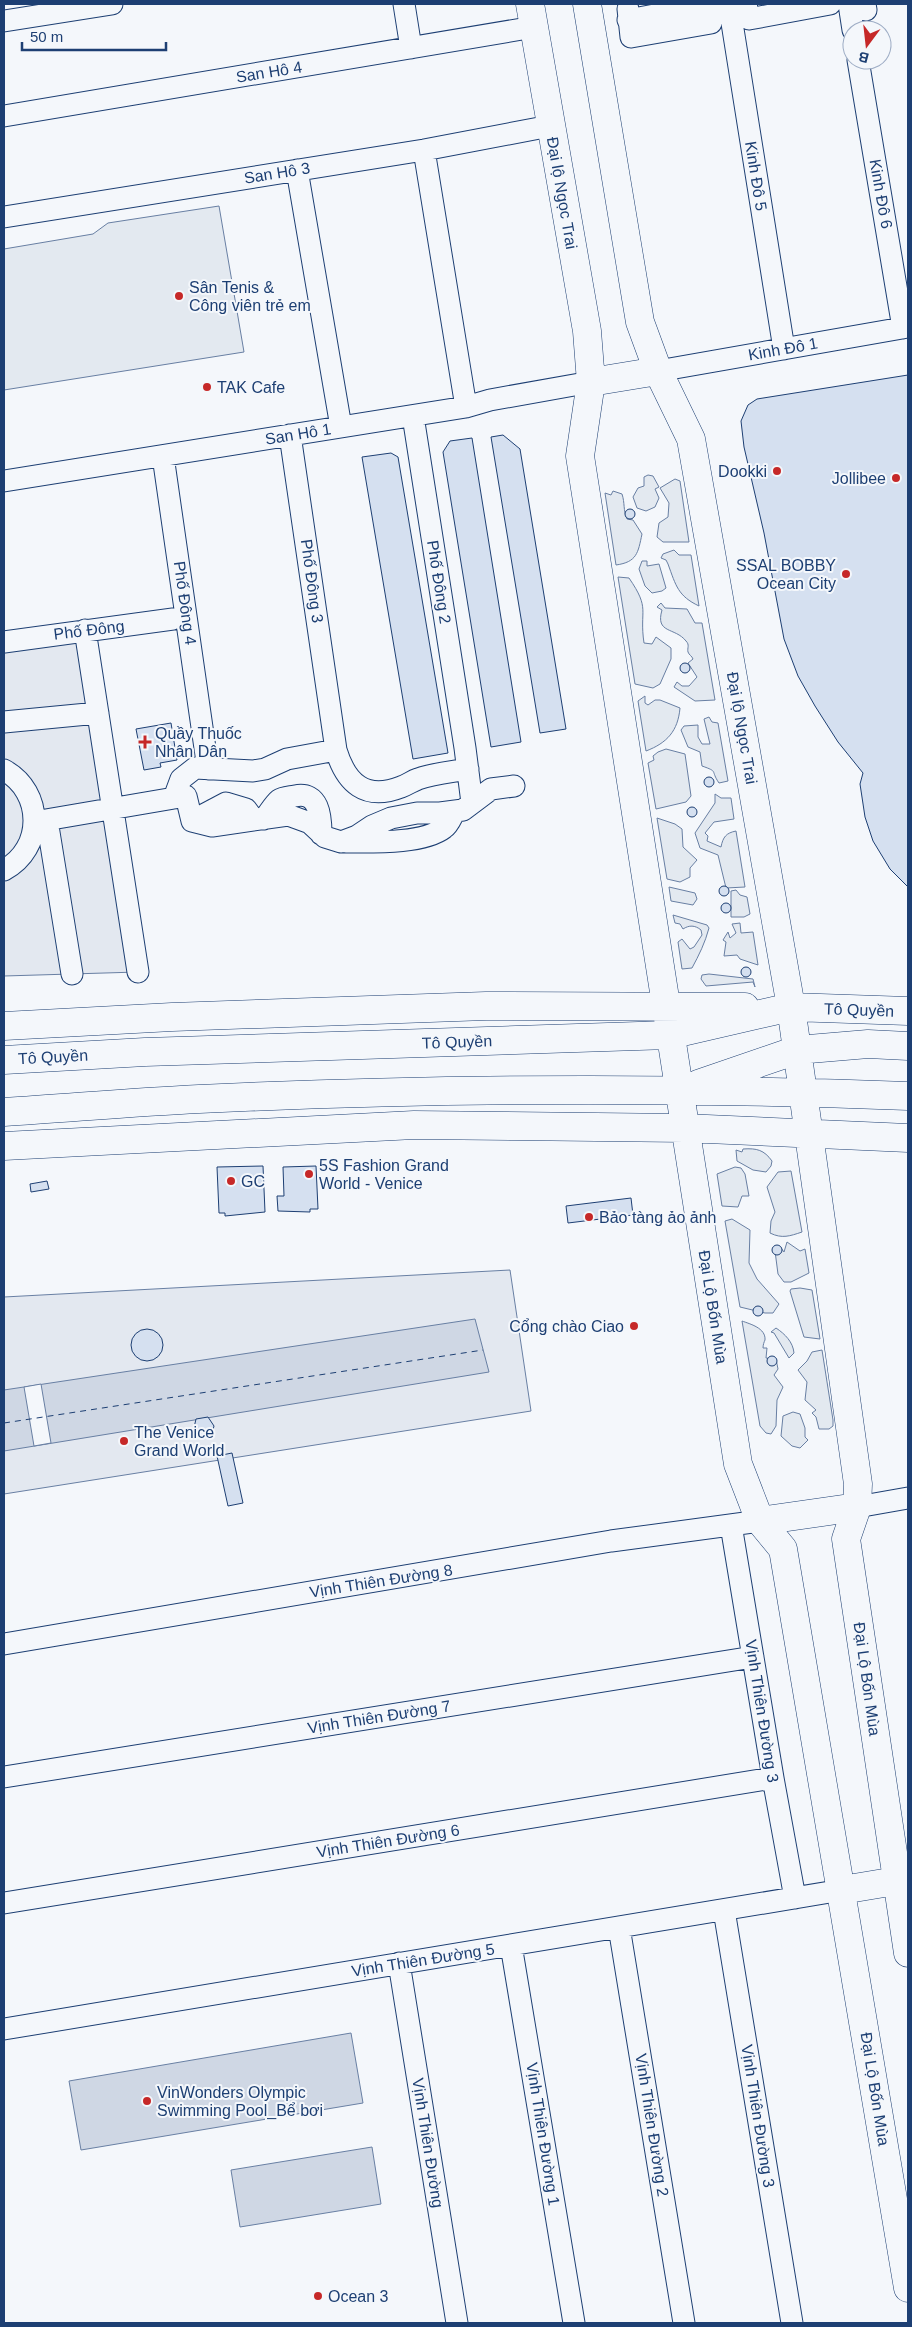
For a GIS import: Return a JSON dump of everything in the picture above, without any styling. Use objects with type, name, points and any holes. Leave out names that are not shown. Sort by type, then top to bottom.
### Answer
[{"type":"main road","name":"Đại lộ Ngọc Trai","points":[[587,4],[640,322],[658,371],[691,439],[791,1007],[804,1092]]},
{"type":"main road","name":"Đại lộ Ngọc Trai","points":[[532,16],[587,331],[590,382],[580,456],[678,1090]]},
{"type":"main road","points":[[590,382],[658,371]]},
{"type":"main road","points":[[4,1026],[172,1017],[486,1006],[791,1007]]},
{"type":"main road","name":"Tô Quyền","points":[[4,1060],[145,1052],[669,1035],[791,1007],[908,1012]]},
{"type":"main road","name":"Tô Quyền","points":[[678,1090],[797,1050],[868,1044],[908,1046]]},
{"type":"main road","name":"Tô Quyền","points":[[4,1112],[198,1099],[461,1091],[678,1090],[908,1096]]},
{"type":"main road","name":"Đại Lộ Bốn Mùa","points":[[678,1090],[740,1473],[760,1521],[783,1549],[908,2288]]},
{"type":"main road","name":"Đại Lộ Bốn Mùa","points":[[804,1092],[858,1484],[857,1507],[846,1540],[902,1880],[908,1953]]},
{"type":"main road","points":[[4,1146],[414,1125],[684,1128],[908,1138]]},
{"type":"main road","points":[[760,1521],[857,1507]]},
{"type":"main road","points":[[842,1890],[902,1880]]},
{"type":"street","points":[[4,21],[112,4]]},
{"type":"street","points":[[404,4],[411,48]]},
{"type":"street","name":"Kinh Đô 5","points":[[729,4],[784,349]]},
{"type":"street","points":[[746,4],[749,19],[830,4]]},
{"type":"street","points":[[856,20],[860,6]]},
{"type":"street","name":"San Hô 4","points":[[4,116],[411,48],[532,16]]},
{"type":"street","name":"Kinh Đô 6","points":[[860,70],[906,327]]},
{"type":"street","name":"San Hô 3","points":[[4,217],[424,150],[550,126]]},
{"type":"street","points":[[424,150],[466,407]]},
{"type":"street","points":[[297,170],[341,427]]},
{"type":"street","name":"Kinh Đô 1","points":[[658,371],[906,327]]},
{"type":"street","name":"San Hô 1","points":[[4,481],[413,416],[590,382]]},
{"type":"street","name":"Phố Đông 2","points":[[413,416],[468,769],[463,807]]},
{"type":"street","name":"Phố Đông 3","points":[[290,435],[336,750],[342,770],[359,788],[379,793],[401,788],[418,779],[436,774],[468,769]]},
{"type":"street","name":"Phố Đông 4","points":[[163,456],[207,760]]},
{"type":"street","name":"Phố Đông","points":[[4,642],[173,619]]},
{"type":"street","points":[[85,630],[138,972]]},
{"type":"street","points":[[4,722],[98,713]]},
{"type":"street","points":[[174,798],[181,779],[207,760],[253,771],[265,769],[287,759],[336,750]]},
{"type":"street","points":[[4,770],[20,783],[41,821],[72,974]]},
{"type":"street","points":[[4,870],[12,866],[26,852],[33,834],[41,821],[186,796],[192,821],[212,826],[288,815],[310,823],[321,834],[341,842],[398,841],[427,835],[445,828],[463,807],[490,789],[514,786]]},
{"type":"street","points":[[341,842],[395,817],[463,807]]},
{"type":"street","points":[[395,817],[395,831],[398,841]]},
{"type":"street","points":[[857,1507],[908,1498]]},
{"type":"street","name":"Vịnh Thiên Đường 8","points":[[4,1644],[612,1541],[760,1521]]},
{"type":"street","name":"Vịnh Thiên Đường 3","points":[[731,1525],[795,1898]]},
{"type":"street","name":"Vịnh Thiên Đường 7","points":[[4,1777],[753,1657]]},
{"type":"street","name":"Vịnh Thiên Đường 6","points":[[4,1903],[773,1778]]},
{"type":"street","name":"Vịnh Thiên Đường 5","points":[[4,2029],[842,1890]]},
{"type":"street","name":"Vịnh Thiên Đường 3","points":[[724,1910],[792,2323]]},
{"type":"street","name":"Vịnh Thiên Đường 2","points":[[619,1927],[684,2323]]},
{"type":"street","name":"Vịnh Thiên Đường 1","points":[[511,1945],[574,2323]]},
{"type":"street","name":"Vịnh Thiên Đường","points":[[399,1964],[457,2323]]},
{"type":"shaded area","points":[[219,206],[244,352],[4,390],[4,249],[93,234],[108,223]]},
{"type":"shaded area","points":[[648,475],[653,476],[659,487],[655,489],[659,498],[655,507],[646,511],[637,508],[633,497],[638,488],[644,486],[644,477]]},
{"type":"shaded area","points":[[675,479],[680,481],[689,542],[663,542],[657,537],[659,523],[668,517],[669,503],[660,488]]},
{"type":"shaded area","points":[[613,491],[622,494],[627,519],[633,520],[642,534],[635,556],[628,562],[616,565],[605,493],[611,495]]},
{"type":"shaded area","points":[[674,550],[679,555],[691,555],[699,606],[682,594],[666,560],[661,558],[663,554]]},
{"type":"shaded area","points":[[642,561],[647,561],[647,566],[659,564],[666,588],[652,593],[645,586],[639,569]]},
{"type":"shaded area","points":[[618,577],[629,578],[640,597],[643,610],[644,643],[652,644],[656,637],[671,648],[671,659],[660,684],[653,688],[635,684]]},
{"type":"shaded area","points":[[661,603],[665,608],[687,609],[695,623],[702,623],[715,700],[695,701],[674,687],[677,682],[682,686],[689,686],[697,677],[688,663],[693,659],[688,652],[687,642],[661,623],[662,610],[657,607]]},
{"type":"shaded area","points":[[85,630],[138,972],[4,976],[4,642]]},
{"type":"shaded area","points":[[645,696],[645,703],[648,705],[655,700],[660,700],[680,708],[674,730],[660,744],[646,751],[638,701]]},
{"type":"shaded area","points":[[709,717],[712,722],[718,723],[728,781],[719,783],[712,771],[702,766],[700,752],[688,747],[681,730],[684,726],[698,725],[698,737],[702,744],[710,744],[704,719]]},
{"type":"shaded area","points":[[666,749],[685,754],[691,796],[686,802],[656,809],[648,763],[654,760],[653,756],[658,752]]},
{"type":"shaded area","points":[[715,794],[721,798],[731,798],[734,819],[714,822],[705,833],[708,836],[707,841],[721,847],[726,836],[736,831],[745,887],[726,888],[718,855],[700,848],[695,833],[715,803]]},
{"type":"shaded area","points":[[657,818],[675,824],[682,829],[683,847],[697,860],[690,868],[690,877],[680,882],[667,879]]},
{"type":"shaded area","points":[[669,887],[695,893],[697,899],[693,905],[671,901]]},
{"type":"shaded area","points":[[736,890],[740,895],[747,897],[750,914],[744,917],[731,917],[731,891]]},
{"type":"shaded area","points":[[673,915],[707,925],[709,928],[702,949],[692,968],[682,969],[678,942],[682,939],[690,949],[694,947],[702,935],[701,930],[692,926],[683,929],[680,924],[675,923]]},
{"type":"shaded area","points":[[740,923],[741,933],[753,932],[758,965],[740,959],[737,955],[724,956],[726,942],[723,940],[728,932],[730,938],[736,933],[732,924]]},
{"type":"shaded area","points":[[709,974],[753,979],[755,987],[753,982],[706,986],[701,979],[702,975]]},
{"type":"shaded area","points":[[743,1149],[756,1149],[763,1152],[772,1161],[771,1166],[766,1172],[753,1170],[737,1161],[736,1150],[742,1152]]},
{"type":"shaded area","points":[[735,1167],[741,1168],[745,1174],[749,1196],[742,1196],[738,1207],[722,1206],[717,1174]]},
{"type":"shaded area","points":[[791,1171],[802,1232],[790,1236],[778,1236],[770,1233],[771,1221],[775,1212],[767,1187],[778,1172]]},
{"type":"shaded area","points":[[732,1219],[750,1230],[749,1263],[757,1279],[779,1304],[773,1313],[740,1307],[725,1221]]},
{"type":"shaded area","points":[[787,1242],[800,1251],[805,1249],[809,1273],[791,1282],[784,1282],[778,1274],[775,1251],[776,1248],[781,1248],[784,1252]]},
{"type":"shaded area","points":[[510,1270],[531,1411],[4,1494],[4,1297]]},
{"type":"shaded area","points":[[791,1289],[812,1290],[820,1339],[804,1337],[790,1291]]},
{"type":"shaded area","points":[[475,1319],[489,1372],[4,1451],[4,1390]]},
{"type":"shaded area","points":[[742,1321],[757,1327],[763,1332],[765,1340],[763,1348],[767,1348],[766,1358],[776,1359],[778,1369],[774,1375],[783,1387],[777,1400],[776,1426],[771,1434],[766,1433],[760,1426]]},
{"type":"shaded area","points":[[776,1328],[792,1345],[794,1353],[789,1358],[774,1333],[771,1332]]},
{"type":"shaded area","points":[[822,1350],[833,1420],[833,1426],[829,1429],[819,1429],[816,1417],[812,1413],[816,1410],[805,1400],[807,1382],[798,1370],[807,1361],[812,1352]]},
{"type":"shaded area","points":[[793,1412],[800,1414],[805,1428],[805,1437],[808,1440],[800,1448],[792,1446],[781,1436],[783,1416]]},
{"type":"shaded area","points":[[351,2033],[363,2103],[81,2150],[69,2081]]},
{"type":"shaded area","points":[[372,2147],[381,2204],[240,2227],[231,2170]]},
{"type":"pier","points":[[41,1384],[51,1443],[34,1446],[24,1387]]},
{"type":"building","points":[[908,375],[908,887],[890,869],[873,841],[865,817],[860,784],[863,773],[838,742],[815,706],[798,676],[784,639],[764,533],[744,447],[741,421],[748,405],[757,399]]},
{"type":"building","points":[[503,435],[520,449],[566,729],[540,733],[491,437]]},
{"type":"building","points":[[472,438],[521,742],[491,747],[443,452],[450,441]]},
{"type":"building","points":[[391,453],[398,457],[448,753],[413,759],[362,457]]},
{"type":"building","points":[[628,509],[632,509],[635,514],[634,518],[628,519],[625,516],[625,512]]},
{"type":"building","points":[[683,663],[687,663],[690,668],[689,672],[683,673],[680,670],[680,666]]},
{"type":"building","points":[[171,723],[177,760],[160,763],[161,767],[144,770],[136,729]]},
{"type":"building","points":[[707,777],[711,777],[714,782],[713,786],[707,787],[704,784],[704,780]]},
{"type":"building","points":[[690,807],[694,807],[697,812],[696,816],[690,817],[687,814],[687,810]]},
{"type":"building","points":[[722,886],[726,886],[729,891],[728,895],[722,896],[719,893],[719,889]]},
{"type":"building","points":[[724,903],[728,903],[731,908],[730,912],[724,913],[721,910],[721,906]]},
{"type":"building","points":[[744,967],[748,967],[751,972],[750,976],[744,977],[741,974],[741,970]]},
{"type":"building","points":[[263,1166],[265,1212],[225,1216],[225,1213],[219,1213],[217,1167]]},
{"type":"building","points":[[316,1166],[318,1209],[310,1209],[310,1212],[278,1211],[277,1196],[284,1196],[283,1167]]},
{"type":"building","points":[[47,1181],[49,1189],[31,1192],[30,1184]]},
{"type":"building","points":[[631,1198],[633,1215],[568,1223],[566,1206]]},
{"type":"building","points":[[775,1245],[779,1245],[782,1250],[781,1254],[775,1255],[772,1252],[772,1248]]},
{"type":"building","points":[[756,1306],[760,1306],[763,1311],[762,1315],[756,1316],[753,1313],[753,1309]]},
{"type":"building","points":[[147,1329],[159,1333],[163,1345],[159,1357],[147,1361],[135,1357],[131,1345],[135,1333]]},
{"type":"building","points":[[770,1356],[774,1356],[777,1361],[776,1365],[770,1366],[767,1363],[767,1359]]},
{"type":"building","points":[[208,1417],[214,1426],[211,1437],[200,1438],[193,1432],[196,1419]]},
{"type":"building","points":[[232,1453],[243,1503],[228,1506],[217,1456]]},
{"type":"ferry route","points":[[4,1423],[483,1350]]},
{"type":"place","name":"Sân Tenis & Công viên trẻ em","points":[[179,296]]},
{"type":"place","name":"TAK Cafe","points":[[207,387]]},
{"type":"place","name":"Dookki","points":[[777,471]]},
{"type":"place","name":"Jollibee","points":[[896,478]]},
{"type":"place","name":"SSAL BOBBY Ocean City","points":[[846,574]]},
{"type":"place","name":"Quầy Thuốc Nhân Dân","points":[[145,742]]},
{"type":"place","name":"5S Fashion Grand World - Venice","points":[[309,1174]]},
{"type":"place","name":"GC","points":[[231,1181]]},
{"type":"place","name":"Bảo tàng ảo ảnh","points":[[589,1217]]},
{"type":"place","name":"Cổng chào Ciao","points":[[634,1326]]},
{"type":"place","name":"The Venice Grand World","points":[[124,1441]]},
{"type":"place","name":"VinWonders Olympic Swimming Pool_Bể bơi","points":[[147,2101]]},
{"type":"place","name":"Ocean 3","points":[[318,2296]]}]
